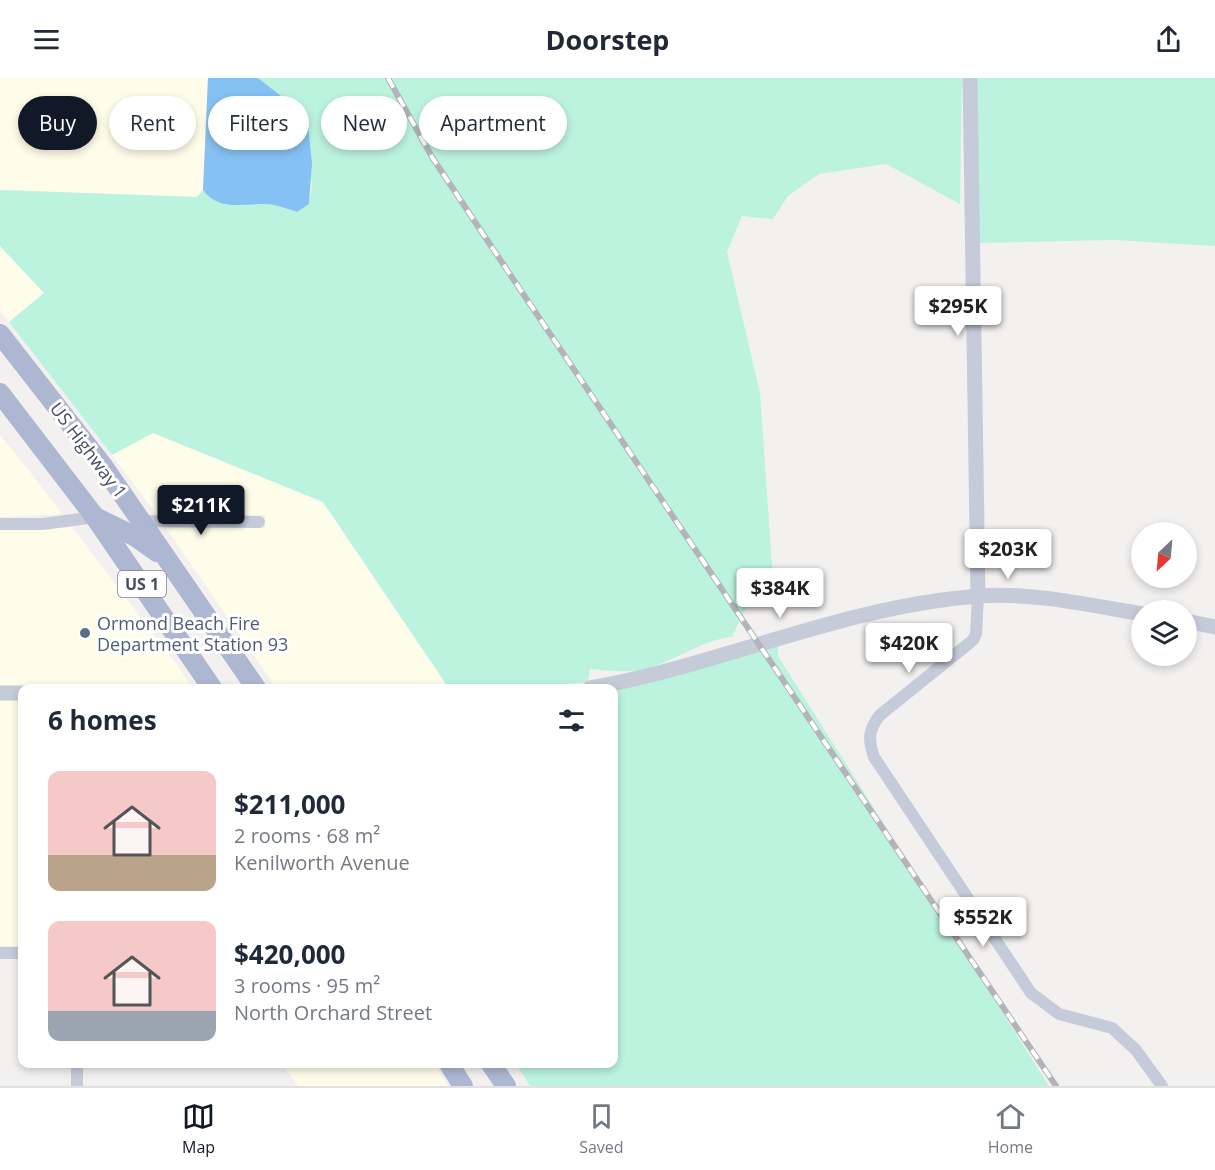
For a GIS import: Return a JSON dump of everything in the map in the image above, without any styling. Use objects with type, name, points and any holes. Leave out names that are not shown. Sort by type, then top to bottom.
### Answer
[{"type":"main road","name":"US Highway 1","points":[[3,338],[142,521],[253,684]]},
{"type":"main road","name":"US Highway 1","points":[[0,393],[94,517],[209,684]]},
{"type":"main road","points":[[68,482],[104,507],[142,521]]},
{"type":"main road","points":[[94,517],[136,537],[171,563]]},
{"type":"main road","points":[[452,1068],[463,1086]]},
{"type":"main road","points":[[494,1068],[506,1086]]},
{"type":"street","points":[[970,78],[978,596],[976,634],[973,640],[880,715],[870,730],[869,740],[874,757],[1031,993],[1059,1014],[1112,1028],[1136,1050],[1162,1086]]},
{"type":"street","points":[[0,524],[43,524],[94,517]]},
{"type":"street","points":[[142,521],[259,522]]},
{"type":"street","points":[[613,684],[631,681],[875,611],[928,601],[978,596],[1057,600],[1131,612]]},
{"type":"street","points":[[1197,623],[1215,627]]},
{"type":"street","points":[[0,693],[18,693]]},
{"type":"street","points":[[0,953],[18,953]]},
{"type":"street","points":[[77,1068],[77,1086]]},
{"type":"shaded area","points":[[0,78],[208,78],[203,190],[197,197],[0,190]]},
{"type":"shaded area","points":[[0,246],[44,293],[9,322],[0,311]]},
{"type":"shaded area","points":[[153,433],[323,502],[446,684],[274,684],[166,528],[265,528],[266,515],[156,514],[112,455]]},
{"type":"shaded area","points":[[0,435],[27,468],[62,514],[0,517]]},
{"type":"shaded area","points":[[72,527],[190,684],[18,684],[18,686],[0,686],[0,530]]},
{"type":"shaded area","points":[[0,700],[18,700],[18,946],[0,946]]},
{"type":"shaded area","points":[[285,1068],[437,1068],[448,1086],[298,1086]]},
{"type":"green space","points":[[258,78],[962,78],[960,204],[886,164],[819,174],[788,196],[773,219],[742,216],[727,252],[760,393],[773,579],[752,595],[732,637],[707,643],[645,669],[616,671],[590,669],[588,682],[446,684],[323,502],[153,433],[112,455],[9,322],[44,293],[0,246],[0,190],[197,197],[203,190],[210,197],[225,203],[269,204],[297,212],[309,204],[312,186],[308,150],[309,96],[281,96]]},
{"type":"green space","points":[[977,78],[1215,78],[1215,246],[1113,240],[979,243]]},
{"type":"green space","points":[[778,644],[778,656],[1049,1086],[530,1086],[519,1068],[618,1068],[618,690]]},
{"type":"water","points":[[208,78],[258,78],[281,96],[208,96],[208,150],[309,150],[309,134],[312,163],[309,204],[297,212],[269,204],[223,204],[209,197],[203,190]]},
{"type":"railway","points":[[388,78],[432,157],[1056,1086]]},
{"type":"place","name":"Ormond Beach Fire Department Station 93","points":[[85,633]]}]
